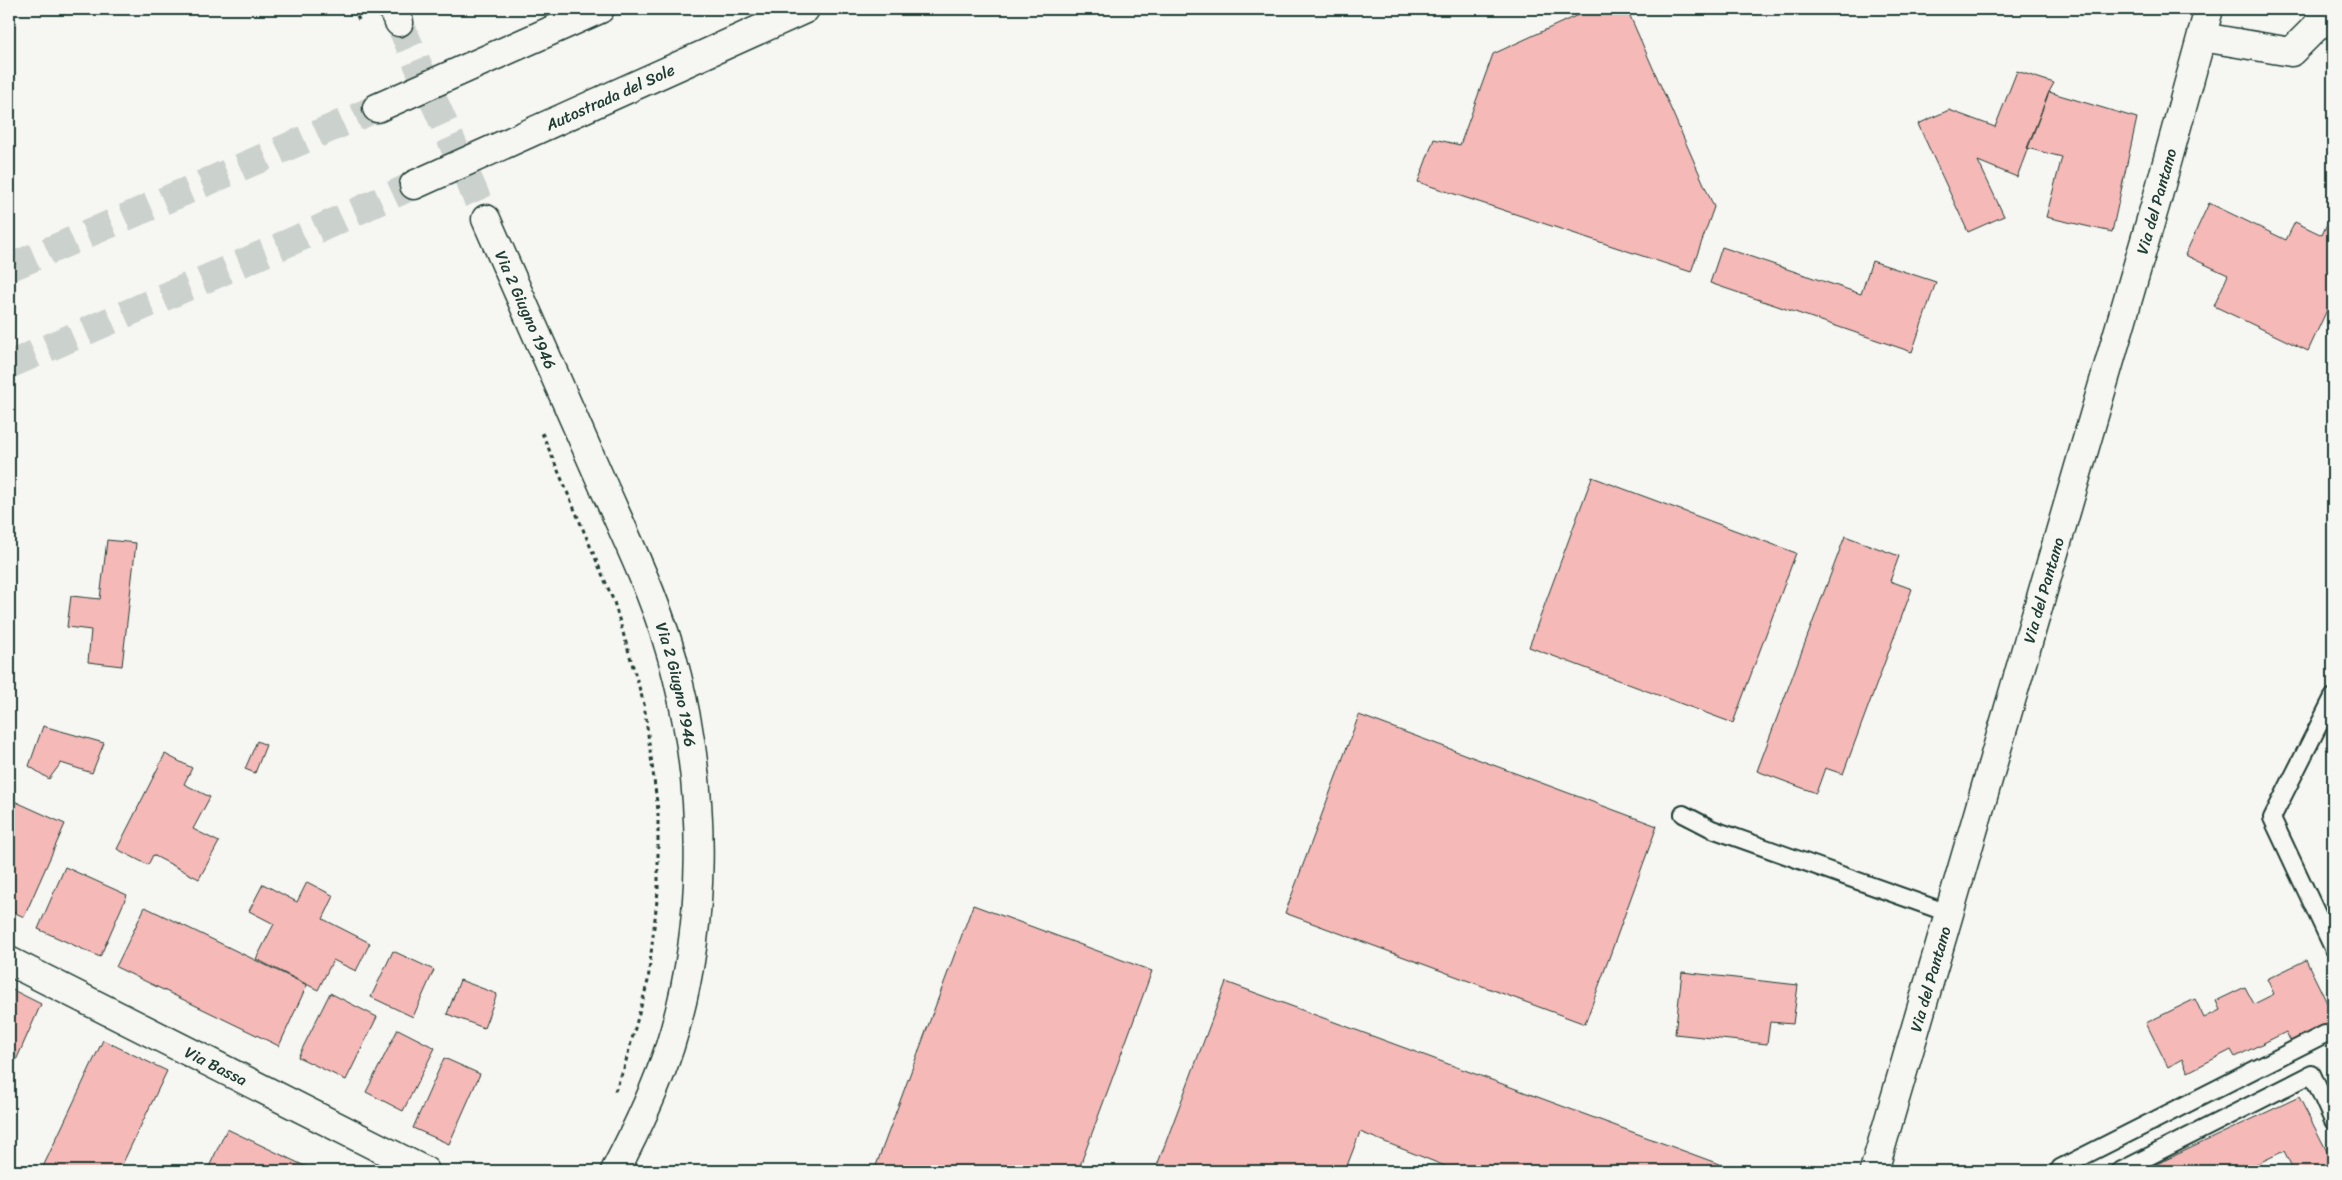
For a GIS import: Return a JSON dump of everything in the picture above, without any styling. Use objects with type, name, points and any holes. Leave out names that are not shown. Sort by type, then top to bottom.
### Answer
[{"type":"main road","points":[[377,108],[600,9]]},
{"type":"main road","name":"Autostrada del Sole","points":[[414,185],[805,9]]},
{"type":"main road","name":"Via del Pantano","points":[[1874,1171],[2209,9]]},
{"type":"main road","points":[[2202,37],[2291,52],[2319,24],[2324,9]]},
{"type":"main road","name":"Via 2 Giugno 1946","points":[[486,219],[648,587],[677,674],[689,730],[697,797],[698,835],[697,890],[690,961],[669,1048],[641,1118],[615,1171]]},
{"type":"main road","name":"Via Bassa","points":[[9,961],[425,1171]]},
{"type":"lane","points":[[2333,697],[2272,818],[2333,948]]},
{"type":"lane","points":[[1683,814],[1712,829],[1948,913]]},
{"type":"lane","points":[[2059,1171],[2060,1168],[2326,1034]]},
{"type":"lane","points":[[2120,1171],[2312,1074],[2333,1121]]},
{"type":"path","points":[[354,9],[364,30]]},
{"type":"path","points":[[540,428],[614,602],[644,704],[658,810],[658,891],[648,981],[624,1068],[613,1095]]},
{"type":"building","points":[[1591,9],[1627,9],[1714,207],[1691,272],[1418,182],[1434,139],[1460,145],[1493,54]]},
{"type":"building","points":[[2017,71],[2054,83],[2017,177],[1978,161],[2004,216],[1968,232],[1918,124],[1949,110],[1995,127]]},
{"type":"building","points":[[2049,92],[2137,118],[2112,232],[2046,217],[2062,157],[2027,148]]},
{"type":"building","points":[[2209,203],[2286,240],[2295,222],[2322,235],[2327,224],[2333,227],[2333,297],[2308,351],[2214,306],[2228,275],[2185,255]]},
{"type":"building","points":[[1722,247],[1861,294],[1872,261],[1936,282],[1912,352],[1710,283]]},
{"type":"building","points":[[1592,477],[1796,553],[1733,723],[1529,647]]},
{"type":"building","points":[[1845,536],[1899,556],[1890,581],[1912,589],[1843,774],[1825,768],[1816,793],[1757,771]]},
{"type":"building","points":[[107,540],[136,543],[122,666],[88,662],[91,630],[67,627],[71,596],[100,599]]},
{"type":"building","points":[[1359,715],[1657,826],[1585,1024],[1285,913]]},
{"type":"building","points":[[43,726],[104,743],[92,773],[61,763],[49,779],[29,766]]},
{"type":"building","points":[[257,741],[266,745],[255,773],[245,769]]},
{"type":"building","points":[[165,754],[192,768],[184,784],[210,797],[193,829],[219,842],[199,879],[153,855],[148,865],[117,849]]},
{"type":"building","points":[[14,801],[65,824],[24,917],[9,910],[9,813]]},
{"type":"building","points":[[65,867],[127,895],[100,957],[38,929]]},
{"type":"building","points":[[307,882],[334,896],[323,919],[370,943],[356,971],[333,960],[318,990],[256,959],[274,924],[249,911],[263,884],[297,902]]},
{"type":"building","points":[[973,905],[1152,971],[1078,1171],[874,1171]]},
{"type":"building","points":[[145,907],[307,985],[279,1046],[116,967]]},
{"type":"building","points":[[393,951],[434,970],[413,1017],[371,997]]},
{"type":"building","points":[[2306,960],[2333,1015],[2333,1023],[2292,1044],[2286,1032],[2235,1057],[2231,1050],[2188,1072],[2182,1059],[2168,1067],[2146,1023],[2195,999],[2204,1018],[2220,1010],[2216,1001],[2245,987],[2254,1004],[2274,994],[2267,979]]},
{"type":"building","points":[[1682,972],[1798,985],[1793,1024],[1770,1022],[1767,1044],[1675,1034]]},
{"type":"building","points":[[460,980],[497,994],[484,1028],[447,1014]]},
{"type":"building","points":[[1226,982],[1738,1171],[1442,1171],[1445,1166],[1360,1132],[1345,1171],[1155,1171]]},
{"type":"building","points":[[9,988],[41,1004],[10,1074],[9,1074]]},
{"type":"building","points":[[330,993],[377,1017],[346,1080],[298,1057]]},
{"type":"building","points":[[398,1029],[435,1048],[403,1111],[366,1092]]},
{"type":"building","points":[[103,1040],[167,1071],[119,1171],[41,1171]]},
{"type":"building","points":[[444,1058],[480,1074],[449,1144],[413,1128]]},
{"type":"building","points":[[2299,1097],[2333,1163],[2333,1171],[2294,1171],[2284,1151],[2242,1171],[2142,1171]]},
{"type":"building","points":[[227,1129],[311,1169],[310,1171],[207,1171]]},
{"type":"tunnel","points":[[399,22],[486,219]]},
{"type":"tunnel","points":[[9,268],[377,108]]},
{"type":"tunnel","points":[[9,365],[297,239],[414,185]]}]
